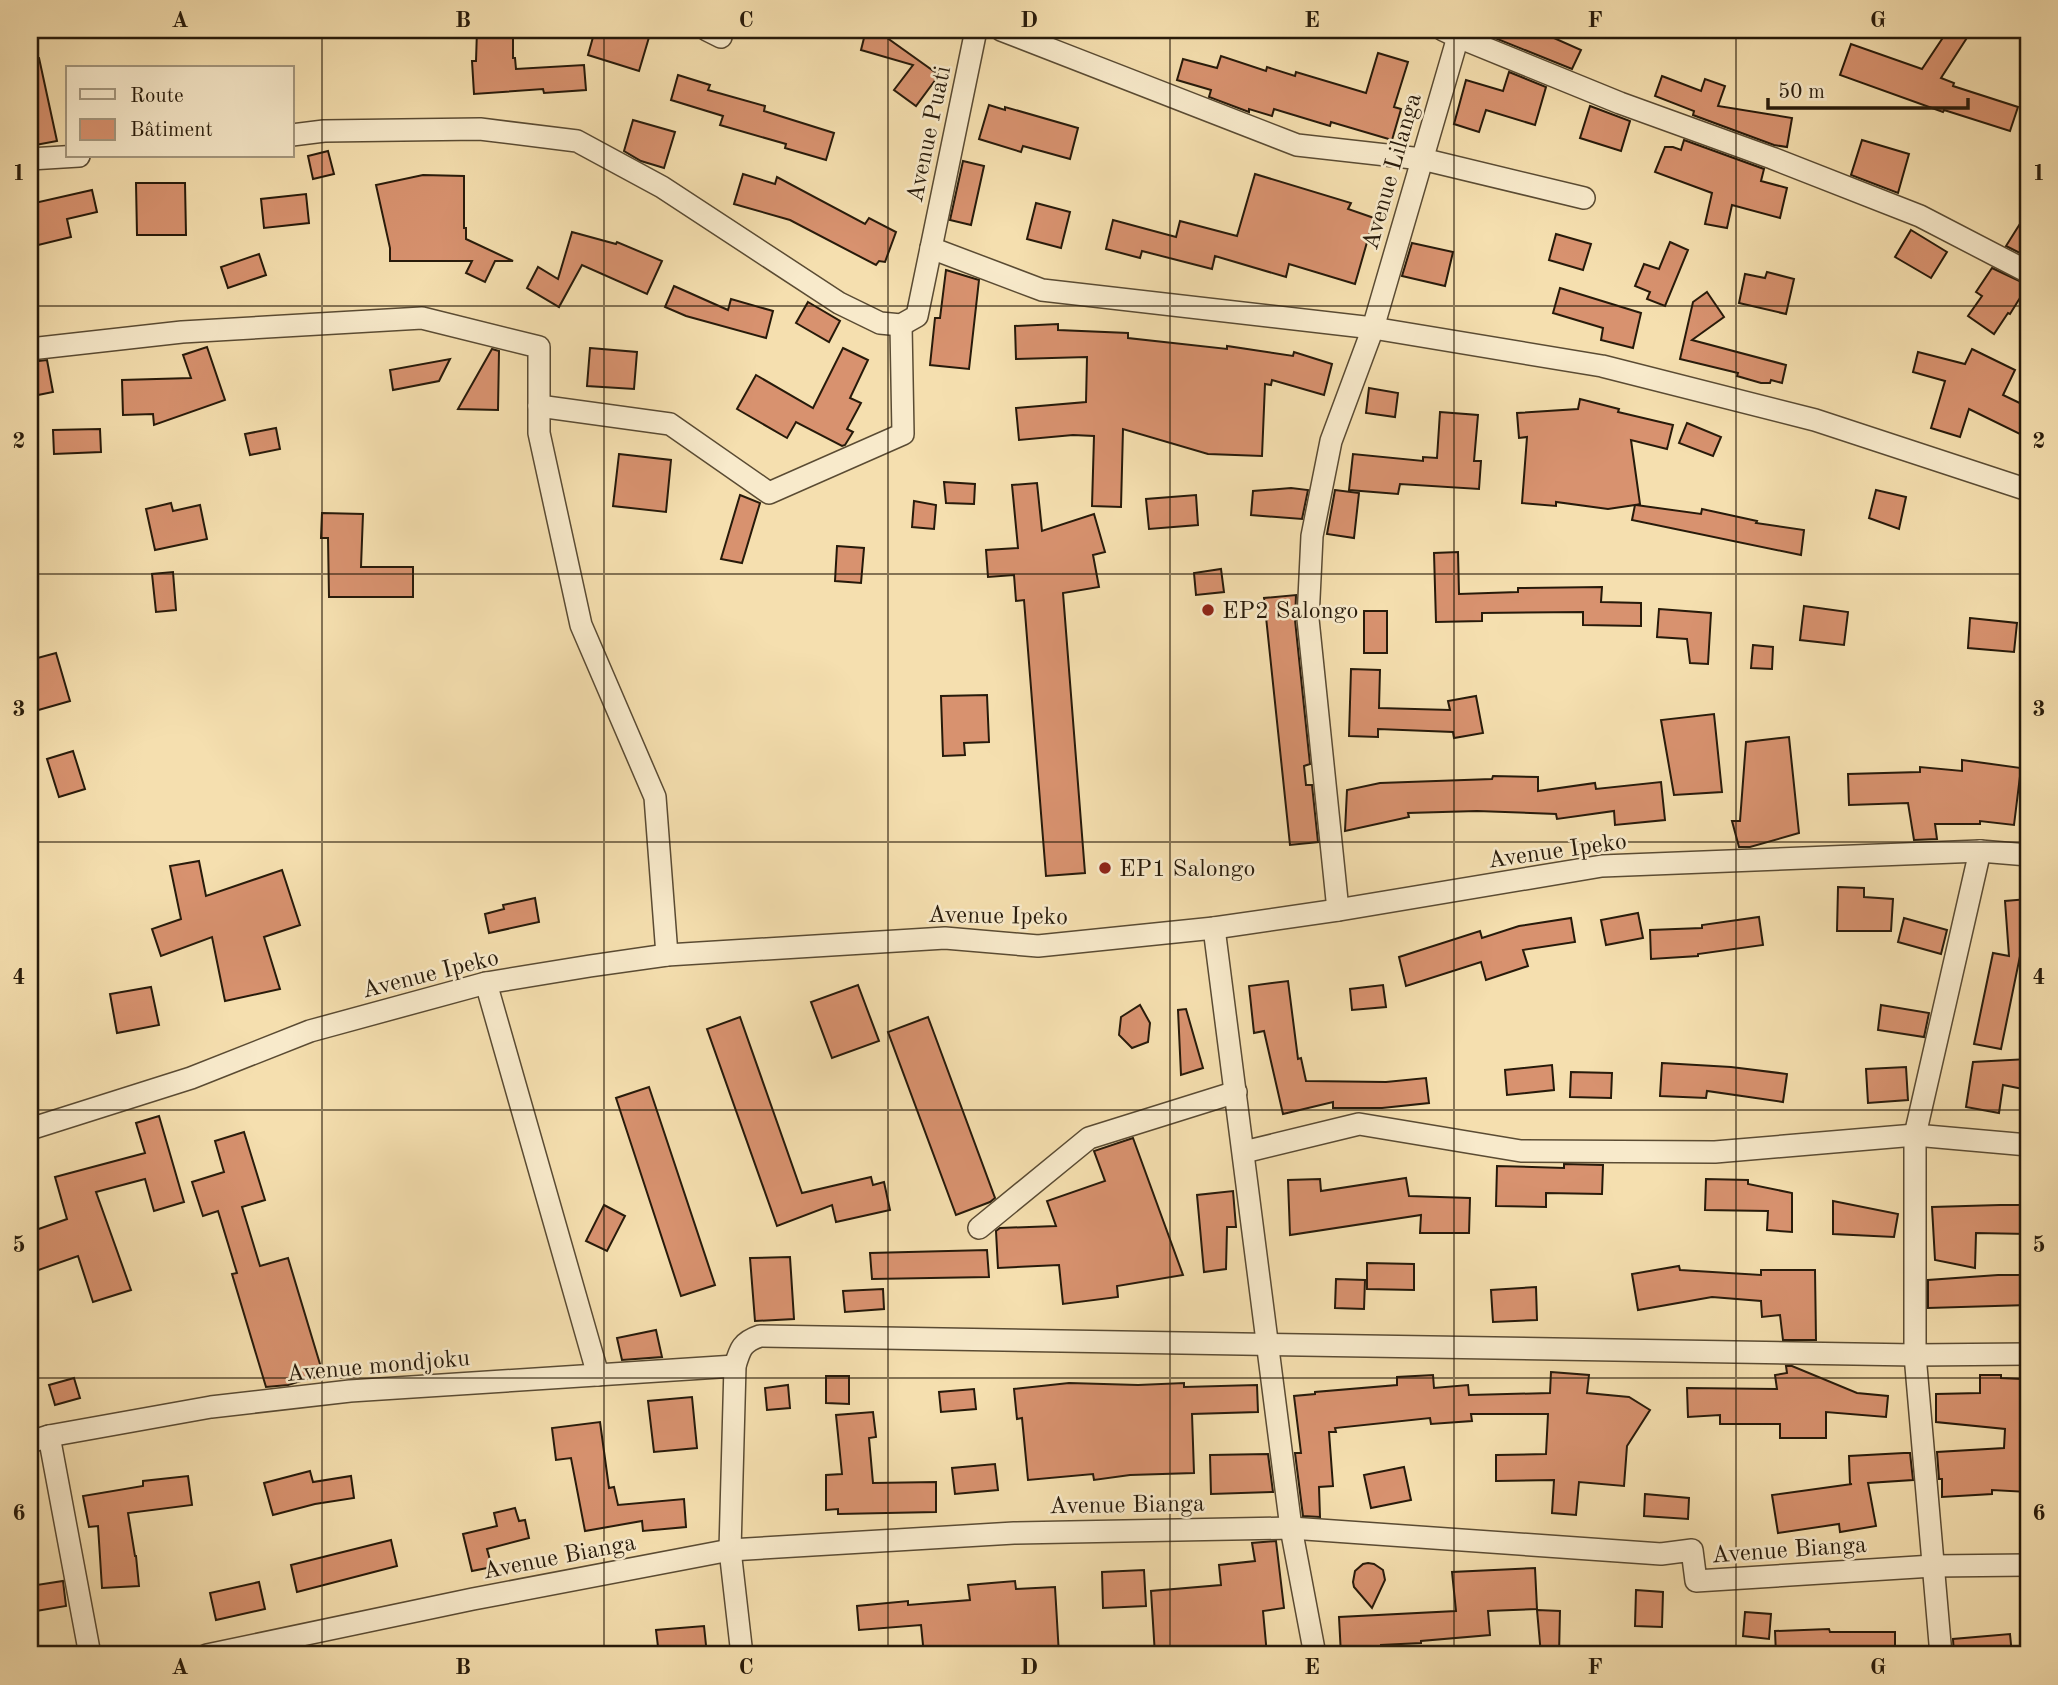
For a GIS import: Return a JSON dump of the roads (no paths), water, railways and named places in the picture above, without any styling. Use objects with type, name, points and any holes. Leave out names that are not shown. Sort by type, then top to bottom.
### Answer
[{"type":"street","name":"Avenue Puati","points":[[901,325],[917,316],[976,30]]},
{"type":"street","points":[[1001,30],[1297,145],[1422,159],[1584,198]]},
{"type":"street","points":[[1453,32],[1620,103],[1772,158],[1920,216],[2028,272]]},
{"type":"street","name":"Avenue Lilanga","points":[[1338,910],[1308,620],[1312,536],[1331,441],[1373,328],[1422,159],[1453,32]]},
{"type":"street","points":[[294,135],[324,131],[480,129],[577,141],[662,187],[839,303],[880,323],[901,325],[902,434],[769,494],[670,424],[539,406]]},
{"type":"street","points":[[30,159],[66,157]]},
{"type":"street","points":[[931,248],[1042,290],[1373,328],[1602,366],[1815,420],[2028,490]]},
{"type":"street","points":[[30,349],[182,332],[422,318],[539,347],[539,433],[580,625],[655,797],[667,955]]},
{"type":"street","points":[[1941,1655],[1915,1355],[1915,1135],[1980,851]]},
{"type":"street","name":"Avenue Ipeko","points":[[30,1129],[191,1078],[310,1031],[486,983],[667,955],[945,938],[1038,946],[1214,928],[1602,866],[1980,851],[2028,855]]},
{"type":"street","points":[[1214,928],[1291,1528],[1315,1655]]},
{"type":"street","points":[[486,983],[598,1375]]},
{"type":"street","points":[[979,1228],[1089,1138],[1236,1092]]},
{"type":"street","points":[[1244,1152],[1359,1124],[1521,1151],[1715,1152],[1915,1135],[2028,1145]]},
{"type":"street","points":[[742,1655],[730,1550],[735,1366],[739,1352],[747,1340],[760,1336],[1269,1346],[1915,1355],[2028,1354]]},
{"type":"street","name":"Avenue mondjoku","points":[[40,1439],[211,1406],[349,1391],[735,1366]]},
{"type":"street","points":[[40,1439],[90,1655]]},
{"type":"street","name":"Avenue Bianga","points":[[207,1655],[473,1599],[730,1550],[1014,1533],[1291,1528],[1661,1554],[1692,1550],[1696,1581],[1933,1566],[2028,1565]]},
{"type":"place","name":"EP2 Salongo","points":[[1208,610]]},
{"type":"place","name":"EP1 Salongo","points":[[1105,868]]}]
